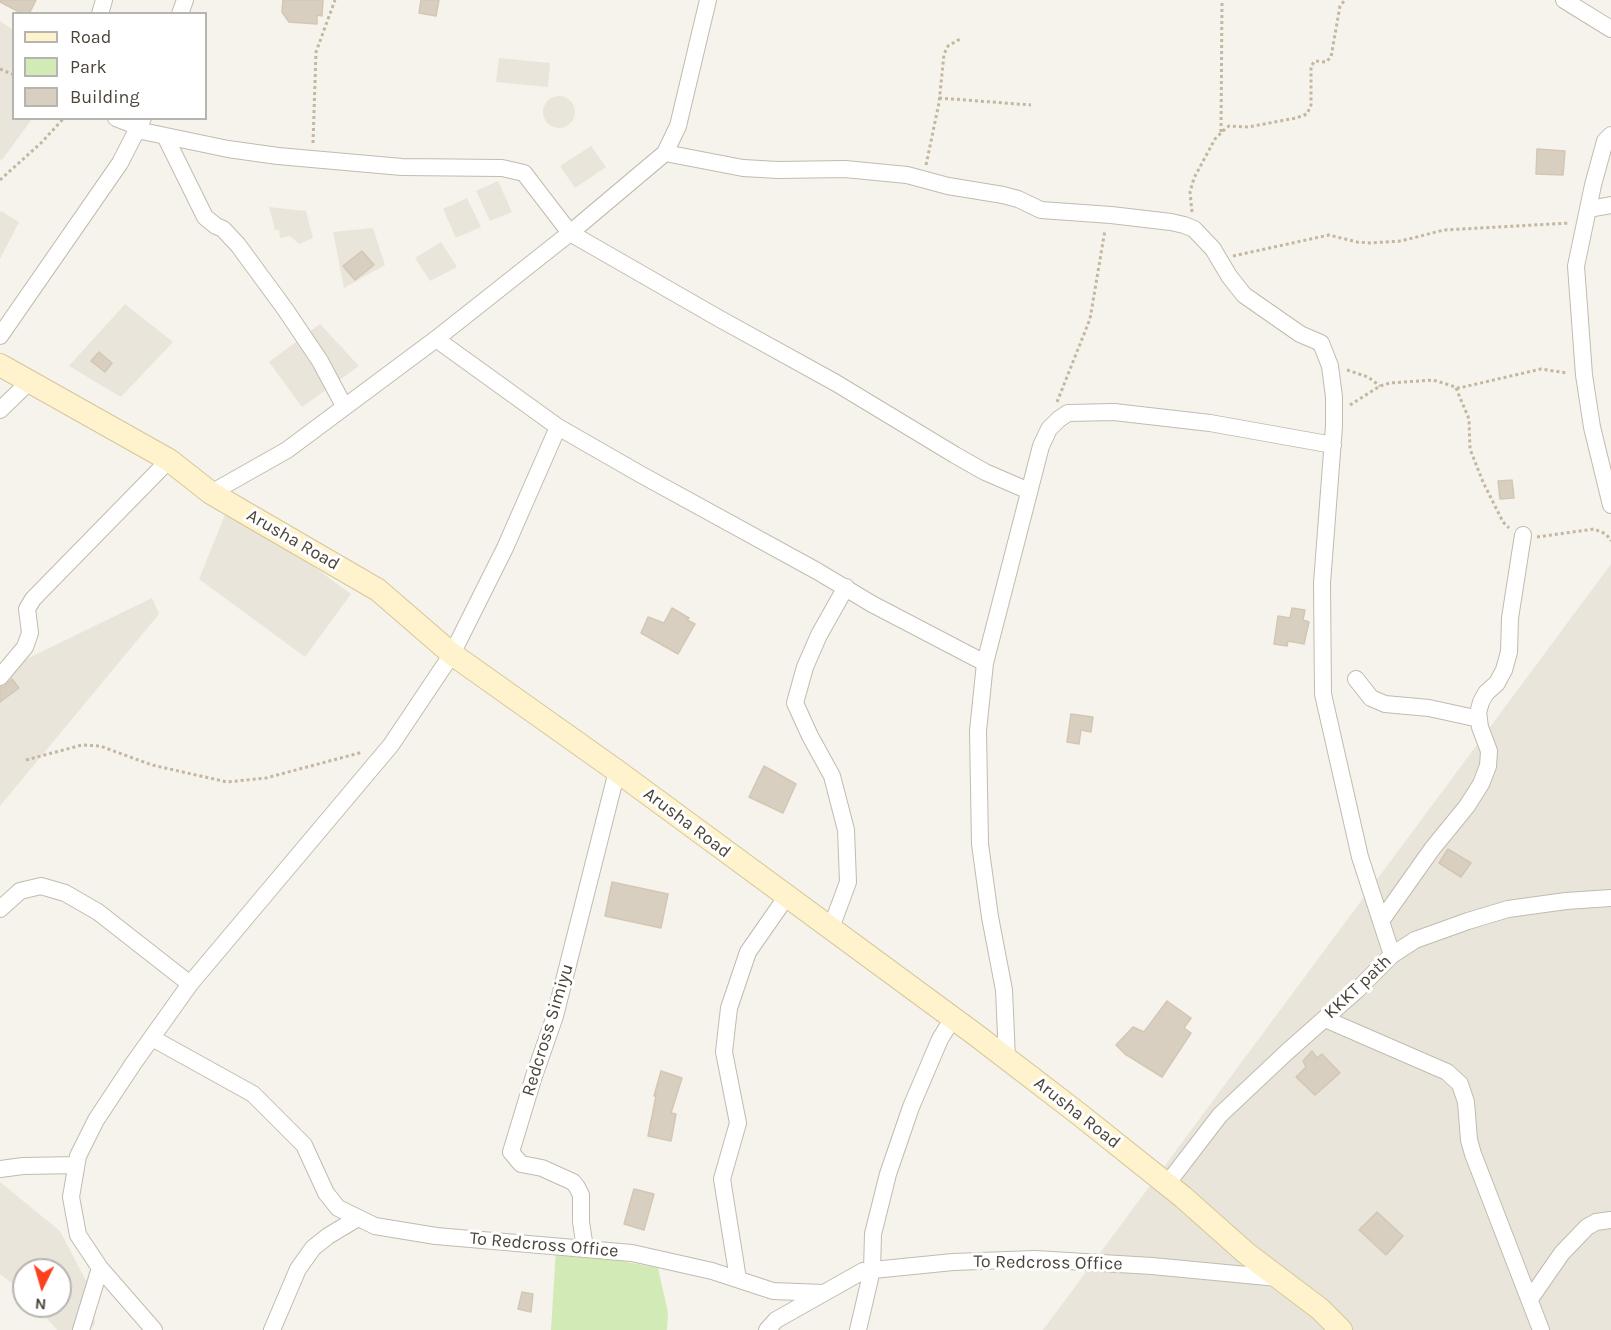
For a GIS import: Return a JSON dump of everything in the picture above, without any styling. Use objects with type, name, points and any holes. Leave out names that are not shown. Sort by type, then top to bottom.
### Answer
[{"type":"main road","name":"Arusha Road","points":[[0,365],[169,460],[211,493],[378,590],[452,654],[617,771],[1007,1059],[1167,1184],[1246,1253],[1320,1309],[1341,1330]]},
{"type":"street","points":[[211,493],[287,450],[436,339],[570,233],[665,153],[678,126],[708,0]]},
{"type":"street","points":[[1564,0],[1611,28]]},
{"type":"street","points":[[123,120],[165,136],[228,149],[402,167],[511,169],[524,173],[570,233],[720,320],[827,378],[985,472],[1029,491]]},
{"type":"street","points":[[0,336],[120,163],[140,125]]},
{"type":"street","points":[[1611,135],[1605,141],[1593,185],[1576,266],[1584,375],[1592,427],[1611,505]]},
{"type":"street","points":[[165,136],[205,217],[223,229],[238,245],[320,361],[344,406]]},
{"type":"street","points":[[665,153],[743,168],[778,170],[845,168],[924,179],[948,186],[1003,195],[1041,210],[1111,214],[1171,222],[1194,229],[1213,249],[1239,290],[1253,303],[1300,334],[1321,343],[1334,379],[1333,445],[1322,583],[1323,694],[1360,857],[1392,955]]},
{"type":"street","points":[[1587,216],[1611,204]]},
{"type":"street","points":[[436,339],[558,427],[928,634],[985,663]]},
{"type":"street","points":[[0,410],[28,382]]},
{"type":"street","points":[[1007,1059],[1004,990],[990,917],[980,844],[978,731],[985,663],[1041,446],[1049,429],[1068,413],[1114,412],[1220,425],[1333,445]]},
{"type":"street","points":[[154,1330],[100,1268],[78,1235],[71,1197],[78,1156],[96,1120],[190,984],[391,745],[452,654],[505,548],[558,427]]},
{"type":"street","points":[[0,677],[25,647],[30,633],[27,609],[33,599],[169,460]]},
{"type":"street","points":[[1381,921],[1481,784],[1488,766],[1489,751],[1479,720],[1481,702],[1486,693],[1497,683],[1504,670],[1509,652],[1510,618],[1523,535]]},
{"type":"street","points":[[831,928],[848,882],[846,830],[832,776],[795,703],[805,667],[819,635],[846,588]]},
{"type":"street","points":[[1356,679],[1371,698],[1385,704],[1429,708],[1479,720]]},
{"type":"street","name":"Redcross Simiyu","points":[[585,1248],[580,1222],[581,1194],[577,1186],[542,1168],[521,1164],[511,1152],[555,1016],[617,771]]},
{"type":"street","points":[[0,909],[20,891],[41,886],[65,893],[98,912],[190,984]]},
{"type":"street","points":[[738,1279],[722,1179],[738,1123],[724,1052],[729,1008],[748,952],[788,896]]},
{"type":"street","name":"KKKT path","points":[[1167,1184],[1220,1116],[1358,990],[1392,955],[1415,940],[1508,909],[1611,898]]},
{"type":"street","points":[[858,1330],[872,1270],[873,1234],[888,1174],[910,1107],[940,1039],[953,1018]]},
{"type":"street","points":[[1325,1019],[1447,1072],[1460,1084],[1466,1102],[1473,1154],[1541,1330]]},
{"type":"street","name":"To Redcross Office","points":[[152,1038],[253,1094],[304,1145],[326,1193],[338,1208],[375,1226],[436,1236],[632,1253],[738,1279],[773,1291],[823,1293]]},
{"type":"street","points":[[0,1169],[23,1166],[76,1166]]},
{"type":"street","points":[[272,1330],[298,1269],[314,1248],[328,1236],[358,1218]]},
{"type":"street","points":[[1530,1299],[1562,1253],[1587,1227],[1596,1222],[1611,1220]]},
{"type":"street","name":"To Redcross Office","points":[[767,1330],[776,1320],[823,1293],[863,1271],[872,1270],[952,1262],[1035,1259],[1152,1266],[1279,1278]]},
{"type":"street","points":[[81,1330],[100,1268]]},
{"type":"path","points":[[312,159],[316,52],[335,0]]},
{"type":"path","points":[[1221,132],[1222,0]]},
{"type":"path","points":[[1194,229],[1191,204],[1192,184],[1215,139],[1229,126],[1248,127],[1307,114],[1311,105],[1311,66],[1316,61],[1326,62],[1331,57],[1340,6],[1345,0]]},
{"type":"path","points":[[924,179],[939,98],[944,54],[948,46],[960,39]]},
{"type":"path","points":[[939,98],[1031,105]]},
{"type":"path","points":[[0,180],[42,143],[62,120]]},
{"type":"path","points":[[1049,429],[1060,394],[1090,319],[1106,229],[1111,214]]},
{"type":"path","points":[[1220,261],[1242,253],[1329,236],[1370,243],[1401,241],[1444,230],[1551,223],[1587,216]]},
{"type":"path","points":[[1330,364],[1368,377],[1380,386]]},
{"type":"path","points":[[1334,420],[1347,406],[1380,386],[1422,380],[1441,382],[1455,387],[1469,387],[1541,369],[1584,375]]},
{"type":"path","points":[[1455,387],[1469,419],[1470,449],[1503,522],[1516,534],[1538,537],[1594,529],[1606,534],[1611,541]]},
{"type":"path","points":[[26,760],[82,745],[100,746],[152,765],[227,782],[266,778],[391,745]]},
{"type":"shaded area","points":[[0,21],[12,29],[12,120],[31,120],[2,160],[0,159]]},
{"type":"shaded area","points":[[499,58],[550,63],[548,87],[496,82]]},
{"type":"shaded area","points":[[559,96],[571,100],[575,112],[571,124],[559,128],[547,124],[543,112],[547,100]]},
{"type":"shaded area","points":[[591,146],[606,167],[575,188],[560,166]]},
{"type":"shaded area","points":[[498,181],[512,212],[490,221],[476,191]]},
{"type":"shaded area","points":[[467,198],[481,227],[456,238],[443,209]]},
{"type":"shaded area","points":[[269,207],[306,211],[313,238],[299,244],[290,236],[280,238],[279,230],[275,230]]},
{"type":"shaded area","points":[[1,211],[19,222],[0,259],[0,213]]},
{"type":"shaded area","points":[[373,228],[385,265],[344,288],[333,232]]},
{"type":"shaded area","points":[[441,242],[457,267],[430,281],[415,258]]},
{"type":"shaded area","points":[[125,304],[173,342],[121,397],[69,366]]},
{"type":"shaded area","points":[[320,324],[359,366],[302,407],[269,362]]},
{"type":"shaded area","points":[[229,505],[351,594],[305,657],[199,579]]},
{"type":"shaded area","points":[[1611,564],[1611,1330],[1043,1330],[1252,1048]]},
{"type":"shaded area","points":[[152,598],[159,614],[0,806],[0,672]]},
{"type":"shaded area","points":[[0,1182],[60,1231],[92,1292],[95,1324],[90,1330],[57,1330],[46,1318],[72,1318],[72,1258],[12,1258],[12,1284],[0,1274]]},
{"type":"green space","points":[[556,1248],[658,1268],[668,1313],[667,1330],[551,1330]]},
{"type":"building","points":[[0,0],[36,0],[30,12],[19,12]]},
{"type":"building","points":[[283,0],[323,0],[322,16],[317,15],[317,24],[289,22],[282,12]]},
{"type":"building","points":[[421,0],[439,0],[436,16],[419,13]]},
{"type":"building","points":[[1537,149],[1565,151],[1563,175],[1536,174]]},
{"type":"building","points":[[362,251],[374,265],[355,280],[343,266]]},
{"type":"building","points":[[99,352],[112,363],[105,372],[91,361]]},
{"type":"building","points":[[1512,480],[1514,498],[1500,499],[1498,481]]},
{"type":"building","points":[[672,608],[695,624],[678,654],[641,633],[648,617],[664,623]]},
{"type":"building","points":[[1292,608],[1305,610],[1303,620],[1309,622],[1304,644],[1288,641],[1287,646],[1274,644],[1278,616],[1290,618]]},
{"type":"building","points":[[12,679],[19,688],[0,702],[0,687],[4,687]]},
{"type":"building","points":[[1071,714],[1093,717],[1091,732],[1081,730],[1079,744],[1067,742]]},
{"type":"building","points":[[764,766],[796,784],[783,813],[749,797]]},
{"type":"building","points":[[1448,849],[1471,863],[1461,877],[1439,863]]},
{"type":"building","points":[[612,882],[668,894],[661,928],[605,916]]},
{"type":"building","points":[[1167,1001],[1191,1018],[1184,1028],[1191,1033],[1162,1077],[1125,1054],[1116,1045],[1133,1027],[1144,1032]]},
{"type":"building","points":[[1312,1051],[1317,1058],[1322,1054],[1340,1073],[1315,1095],[1296,1077],[1306,1067],[1303,1061]]},
{"type":"building","points":[[661,1071],[682,1078],[671,1113],[676,1114],[671,1141],[648,1136],[656,1096],[654,1096]]},
{"type":"building","points":[[634,1189],[654,1194],[644,1230],[624,1224]]},
{"type":"building","points":[[1377,1212],[1403,1236],[1386,1255],[1359,1230]]},
{"type":"building","points":[[522,1292],[533,1294],[531,1312],[518,1309]]}]
